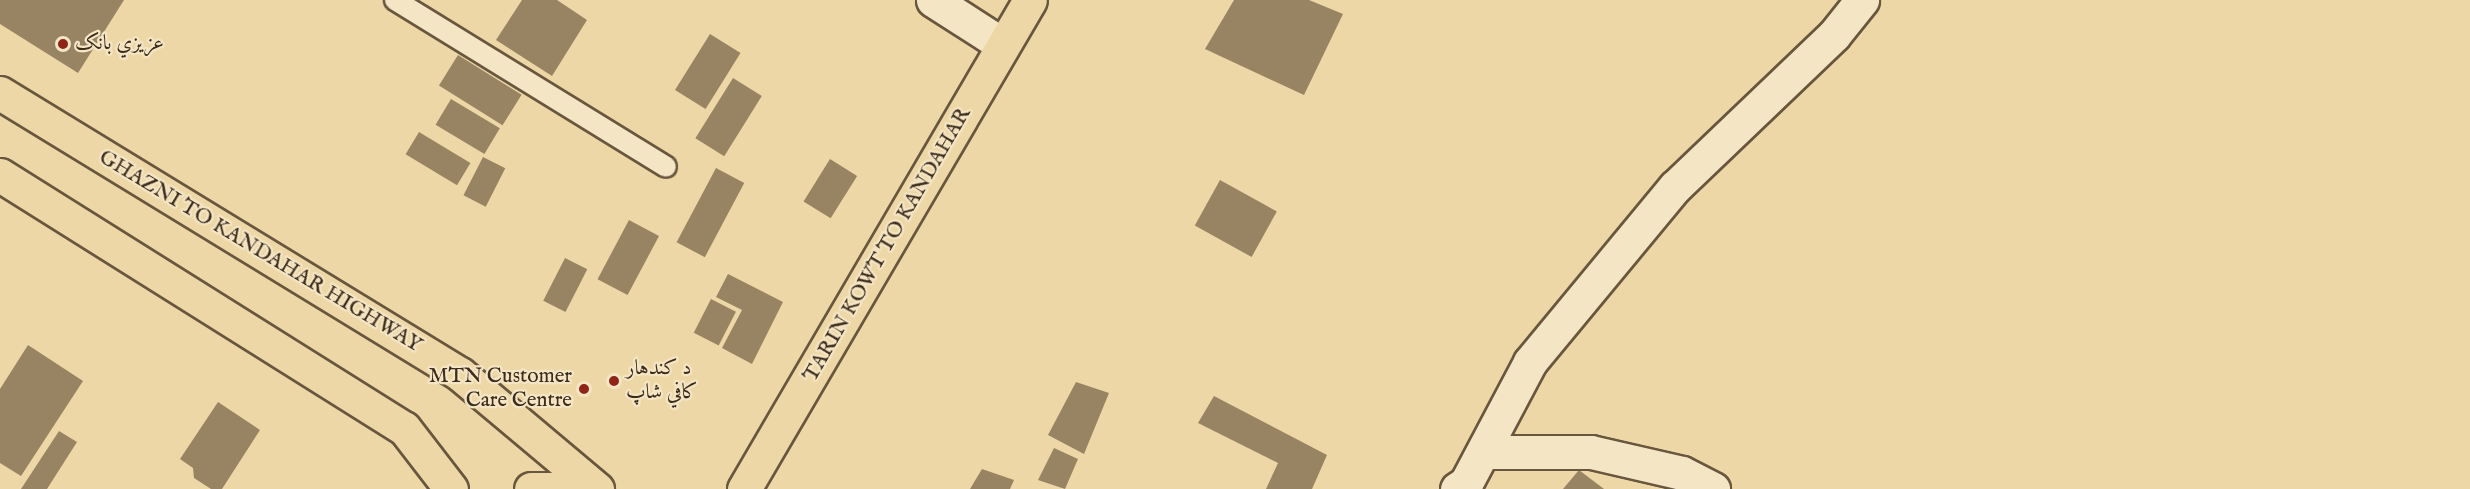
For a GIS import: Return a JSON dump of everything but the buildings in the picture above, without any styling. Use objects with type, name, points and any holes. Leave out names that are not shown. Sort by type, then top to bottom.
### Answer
[{"type":"main road","name":"TARIN KOWT TO KANDAHAR","points":[[744,489],[1030,0]]},
{"type":"main road","name":"GHAZNI TO KANDAHAR HIGHWAY","points":[[0,93],[460,374],[597,489]]},
{"type":"main road","points":[[0,175],[404,428],[451,489]]},
{"type":"main road","points":[[531,489],[576,489]]},
{"type":"street","points":[[933,0],[1004,45]]},
{"type":"street","points":[[1465,487],[1530,362],[1675,187],[1834,35],[1862,0]]},
{"type":"street","points":[[1483,452],[1591,452],[1682,473],[1713,489]]},
{"type":"lane","points":[[395,0],[666,167]]},
{"type":"place","name":"عزیزي بانک","points":[[63,44]]},
{"type":"place","name":"د کندهار کافي شاپ","points":[[614,381]]},
{"type":"place","name":"MTN Customer Care Centre","points":[[584,389]]}]
